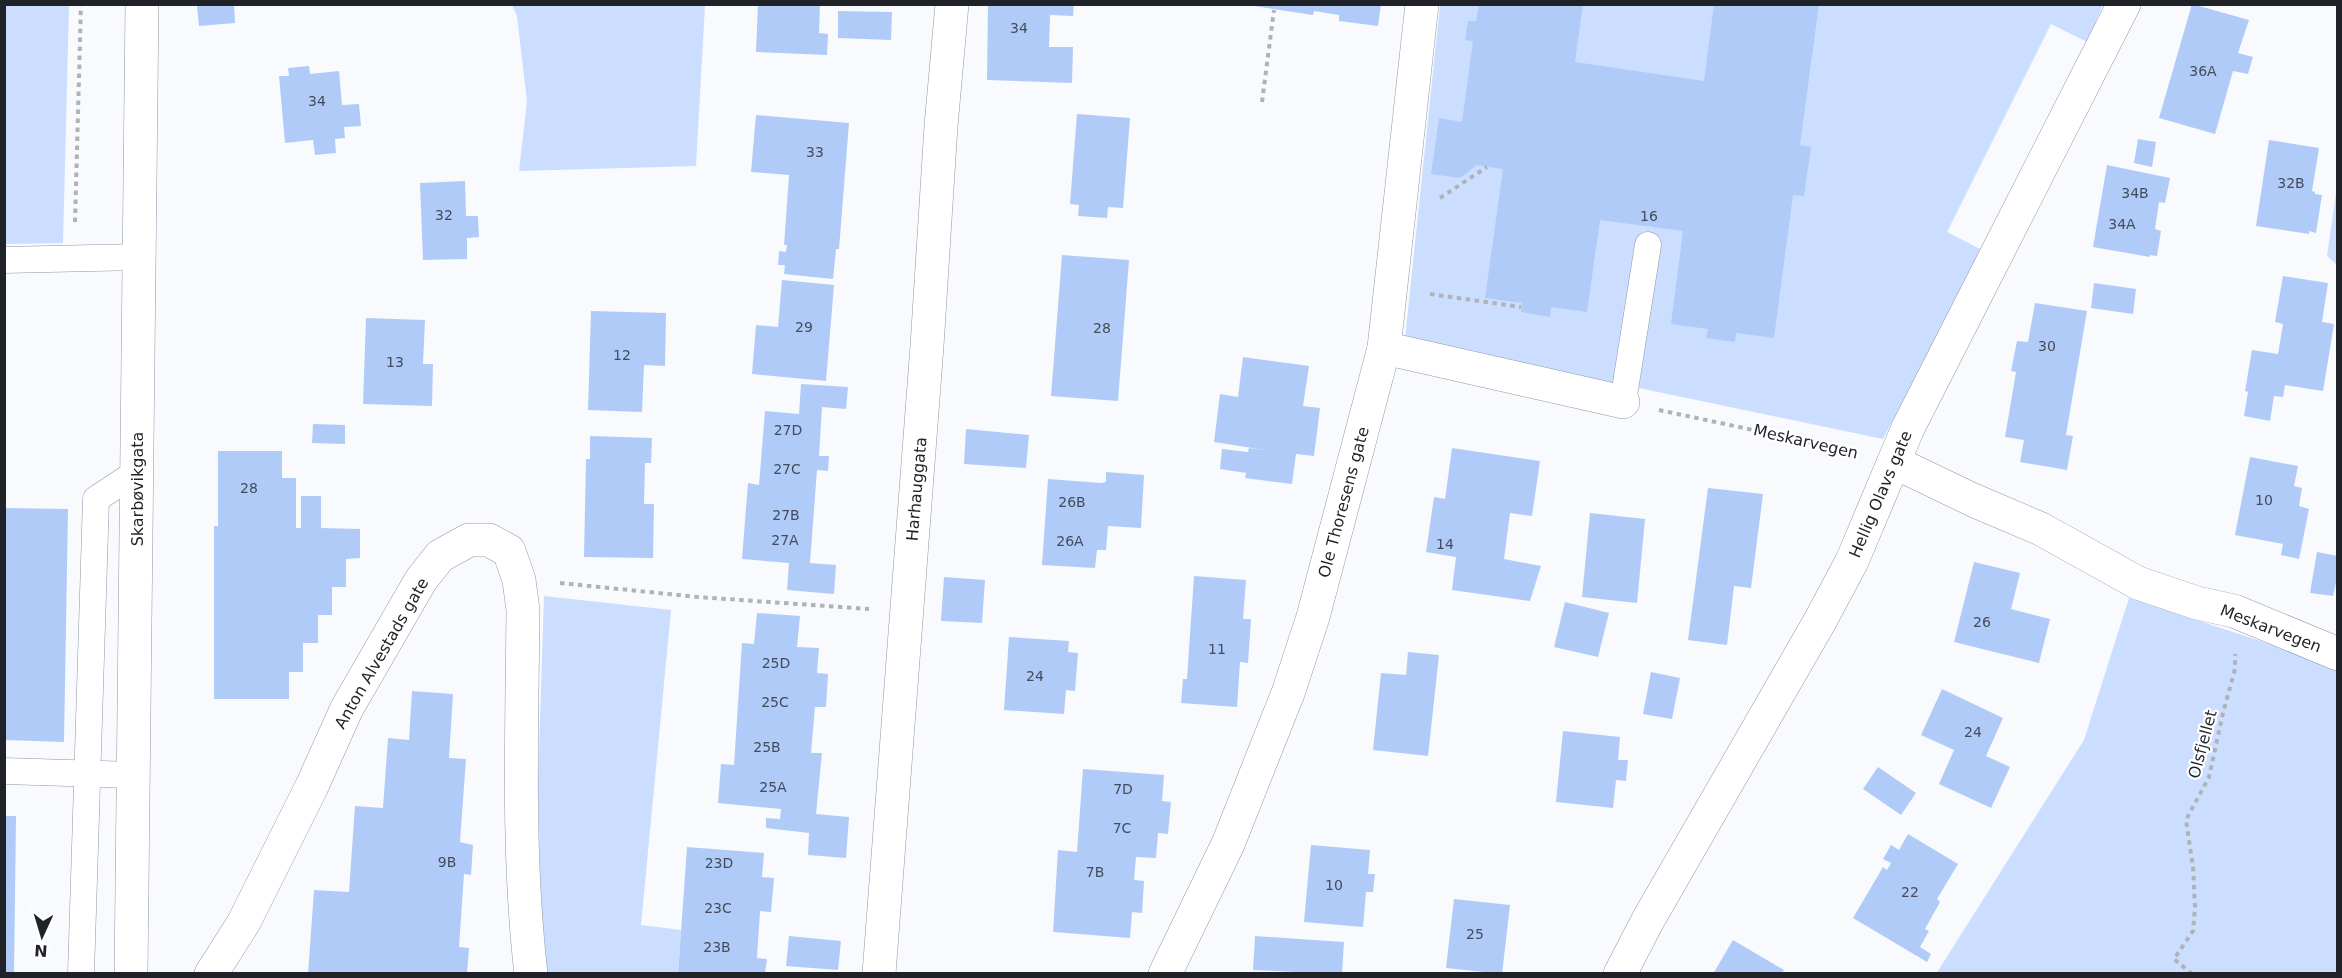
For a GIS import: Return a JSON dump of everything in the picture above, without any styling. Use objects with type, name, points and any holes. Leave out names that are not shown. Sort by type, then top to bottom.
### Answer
[{"type":"street","name":"Skarbøvikgata","points":[[131,974],[142,4]]},
{"type":"street","name":"Harhauggata","points":[[879,974],[927,346],[941,126],[952,4]]},
{"type":"street","name":"Ole Thoresens gate","points":[[1165,974],[1228,844],[1288,693],[1313,617],[1384,348],[1422,4]]},
{"type":"street","name":"Hellig Olavs gate","points":[[1620,974],[1648,920],[1820,621],[1852,561],[1908,428],[2124,4]]},
{"type":"street","points":[[1384,348],[1623,402]]},
{"type":"street","name":"Meskarvegen","points":[[1894,462],[1972,500],[2041,529],[2138,584],[2197,603],[2234,611],[2337,654]]},
{"type":"street","name":"Anton Alvestads gate","points":[[211,974],[244,922],[312,786],[347,708],[427,572],[440,556],[469,540],[489,540],[509,551],[519,580],[523,610],[521,829],[525,925],[531,974]]},
{"type":"lane","points":[[1623,402],[1648,244]]},
{"type":"lane","points":[[4,261],[139,257]]},
{"type":"lane","points":[[81,974],[96,499],[137,472]]},
{"type":"lane","points":[[4,771],[134,775]]},
{"type":"path","points":[[74,259],[81,4]]},
{"type":"path","points":[[1262,102],[1274,10]]},
{"type":"path","points":[[1390,289],[1521,307]]},
{"type":"path","name":"Meskarvegen","points":[[1623,402],[1831,446],[1894,462]]},
{"type":"path","points":[[519,580],[698,597],[906,612]]},
{"type":"path","name":"Olsfjellet","points":[[2192,974],[2174,958],[2193,931],[2194,923],[2193,867],[2186,820],[2209,777],[2235,669],[2234,611]]},
{"type":"shaded area","points":[[4,5],[69,5],[63,243],[5,244]]},
{"type":"shaded area","points":[[512,5],[705,5],[696,166],[519,171],[527,101],[517,16]]},
{"type":"shaded area","points":[[1440,5],[2103,5],[2087,42],[2051,24],[1947,232],[1982,250],[1883,439],[1405,339]]},
{"type":"shaded area","points":[[2337,186],[2338,265],[2327,256]]},
{"type":"shaded area","points":[[544,596],[671,610],[641,925],[681,930],[678,973],[545,973],[542,950],[538,784]]},
{"type":"shaded area","points":[[2129,598],[2337,666],[2337,973],[1936,974],[2084,740]]},
{"type":"building","points":[[234,4],[235,23],[199,26],[197,6]]},
{"type":"building","points":[[758,4],[820,4],[819,33],[828,34],[827,55],[756,52]]},
{"type":"building","points":[[988,4],[1074,4],[1073,16],[1050,15],[1049,47],[1073,47],[1072,83],[987,80]]},
{"type":"building","points":[[1241,4],[1381,4],[1378,26],[1339,21],[1339,15],[1314,11],[1313,15]]},
{"type":"building","points":[[1479,4],[1583,4],[1575,62],[1704,81],[1714,4],[1819,4],[1800,145],[1811,147],[1804,196],[1793,195],[1774,338],[1736,333],[1735,342],[1706,338],[1708,329],[1671,324],[1683,231],[1600,220],[1587,312],[1551,307],[1550,317],[1521,312],[1522,303],[1485,298],[1503,169],[1477,165],[1460,178],[1431,174],[1439,118],[1462,122],[1473,41],[1465,40],[1468,21],[1476,21]]},
{"type":"building","points":[[2192,4],[2249,20],[2238,53],[2253,57],[2248,74],[2233,71],[2215,134],[2159,118]]},
{"type":"building","points":[[838,11],[892,12],[891,40],[838,38]]},
{"type":"building","points":[[309,66],[310,74],[339,71],[342,105],[359,104],[361,126],[344,127],[345,138],[335,139],[336,153],[315,155],[313,140],[285,143],[279,76],[289,76],[288,68]]},
{"type":"building","points":[[1077,114],[1130,118],[1123,208],[1108,207],[1107,218],[1078,216],[1079,205],[1070,204]]},
{"type":"building","points":[[756,115],[849,123],[839,249],[836,249],[833,279],[784,274],[785,265],[778,265],[779,251],[786,252],[787,245],[784,245],[789,175],[751,172]]},
{"type":"building","points":[[2138,139],[2156,142],[2152,167],[2134,163]]},
{"type":"building","points":[[2269,140],[2319,148],[2312,191],[2322,195],[2316,233],[2309,231],[2309,234],[2256,226]]},
{"type":"building","points":[[2107,165],[2170,178],[2165,203],[2159,202],[2155,229],[2161,231],[2157,256],[2150,255],[2150,257],[2093,247]]},
{"type":"building","points":[[465,181],[466,216],[478,216],[479,237],[467,238],[467,259],[423,260],[420,183]]},
{"type":"building","points":[[1062,255],[1129,260],[1118,401],[1051,396]]},
{"type":"building","points":[[2283,276],[2328,283],[2322,322],[2334,324],[2323,391],[2285,385],[2283,397],[2274,396],[2270,421],[2244,416],[2248,392],[2245,391],[2252,350],[2278,354],[2283,324],[2275,322]]},
{"type":"building","points":[[782,280],[834,285],[826,381],[752,374],[756,325],[778,327]]},
{"type":"building","points":[[2094,283],[2136,289],[2133,314],[2091,308]]},
{"type":"building","points":[[2035,303],[2087,311],[2066,435],[2073,436],[2067,470],[2020,462],[2024,440],[2005,437],[2016,372],[2011,371],[2017,341],[2028,342]]},
{"type":"building","points":[[591,311],[666,313],[665,366],[644,365],[642,412],[588,410]]},
{"type":"building","points":[[366,318],[425,320],[423,364],[433,364],[432,406],[363,404]]},
{"type":"building","points":[[1243,357],[1309,366],[1303,406],[1320,408],[1314,456],[1296,454],[1292,484],[1245,478],[1246,473],[1220,469],[1222,449],[1248,452],[1249,448],[1271,451],[1214,442],[1220,394],[1238,397]]},
{"type":"building","points":[[801,384],[848,387],[846,409],[822,407],[819,456],[829,456],[828,471],[817,470],[810,563],[836,565],[834,594],[787,590],[789,563],[742,559],[748,483],[759,485],[765,411],[799,414]]},
{"type":"building","points":[[313,424],[345,425],[345,444],[312,443]]},
{"type":"building","points":[[966,429],[1029,435],[1026,468],[964,464]]},
{"type":"building","points":[[590,436],[652,438],[651,463],[645,463],[644,504],[654,504],[653,558],[584,557],[586,459],[590,459]]},
{"type":"building","points":[[1452,448],[1540,461],[1532,516],[1510,513],[1504,559],[1541,566],[1530,601],[1452,590],[1456,557],[1426,552],[1434,497],[1445,499]]},
{"type":"building","points":[[218,451],[282,451],[282,478],[296,478],[296,528],[301,528],[301,496],[321,496],[321,528],[360,529],[360,558],[346,559],[346,587],[332,587],[332,615],[318,615],[318,643],[303,643],[303,672],[289,672],[289,699],[214,699],[214,526],[218,526]]},
{"type":"building","points":[[2250,457],[2298,466],[2294,486],[2302,488],[2299,506],[2309,509],[2299,559],[2281,555],[2283,544],[2235,535]]},
{"type":"building","points":[[1106,472],[1144,475],[1141,528],[1108,526],[1106,550],[1097,550],[1095,568],[1042,565],[1048,479],[1101,483],[1106,482]]},
{"type":"building","points":[[1708,488],[1763,494],[1751,588],[1734,586],[1727,645],[1688,640]]},
{"type":"building","points":[[4,508],[68,509],[64,742],[4,740]]},
{"type":"building","points":[[1590,513],[1645,519],[1637,603],[1582,597]]},
{"type":"building","points":[[2317,552],[2338,556],[2338,574],[2333,596],[2310,593]]},
{"type":"building","points":[[1974,562],[2020,573],[2011,609],[2050,619],[2039,663],[1954,642]]},
{"type":"building","points":[[1194,576],[1246,580],[1243,619],[1251,619],[1248,663],[1240,662],[1237,707],[1181,703],[1183,679],[1187,679]]},
{"type":"building","points":[[944,577],[985,580],[982,623],[941,621]]},
{"type":"building","points":[[1565,602],[1609,613],[1598,657],[1554,647]]},
{"type":"building","points":[[757,613],[800,616],[797,647],[819,648],[817,673],[828,674],[826,707],[815,707],[811,753],[822,753],[816,814],[849,817],[846,858],[808,855],[809,833],[766,828],[766,818],[780,819],[781,809],[718,803],[721,764],[734,765],[742,643],[754,644]]},
{"type":"building","points":[[1009,637],[1069,641],[1068,652],[1078,653],[1075,691],[1066,690],[1064,714],[1004,710]]},
{"type":"building","points":[[1408,652],[1439,655],[1428,756],[1373,750],[1381,673],[1406,675]]},
{"type":"building","points":[[1651,672],[1680,678],[1672,719],[1643,714]]},
{"type":"building","points":[[1942,689],[2003,718],[1986,756],[2010,767],[1991,808],[1939,784],[1954,750],[1921,735]]},
{"type":"building","points":[[412,691],[453,694],[449,758],[466,759],[460,842],[473,845],[471,875],[464,874],[459,947],[469,948],[467,974],[308,974],[314,890],[349,892],[355,806],[383,808],[388,738],[409,740]]},
{"type":"building","points":[[1563,731],[1620,737],[1618,760],[1628,760],[1626,781],[1616,780],[1613,808],[1556,802]]},
{"type":"building","points":[[1878,767],[1916,793],[1901,815],[1863,789]]},
{"type":"building","points":[[1083,769],[1164,775],[1162,801],[1171,802],[1168,834],[1158,833],[1156,858],[1136,857],[1134,880],[1144,881],[1142,913],[1132,912],[1130,938],[1053,932],[1058,850],[1077,852]]},
{"type":"building","points":[[5,816],[16,816],[14,974],[5,974]]},
{"type":"building","points":[[1908,834],[1958,864],[1937,899],[1940,902],[1925,929],[1929,931],[1920,947],[1931,954],[1927,962],[1853,918],[1883,867],[1887,870],[1891,863],[1883,859],[1891,845],[1899,850]]},
{"type":"building","points":[[1311,845],[1370,850],[1368,874],[1375,874],[1373,892],[1366,892],[1363,927],[1304,922]]},
{"type":"building","points":[[687,847],[764,853],[762,877],[774,878],[771,912],[760,911],[757,958],[767,959],[765,974],[678,974]]},
{"type":"building","points":[[1454,899],[1510,905],[1502,974],[1446,968]]},
{"type":"building","points":[[789,936],[841,941],[838,970],[786,966]]},
{"type":"building","points":[[1255,936],[1344,942],[1342,974],[1253,970]]},
{"type":"building","points":[[1733,940],[1784,970],[1781,974],[1713,974]]}]
